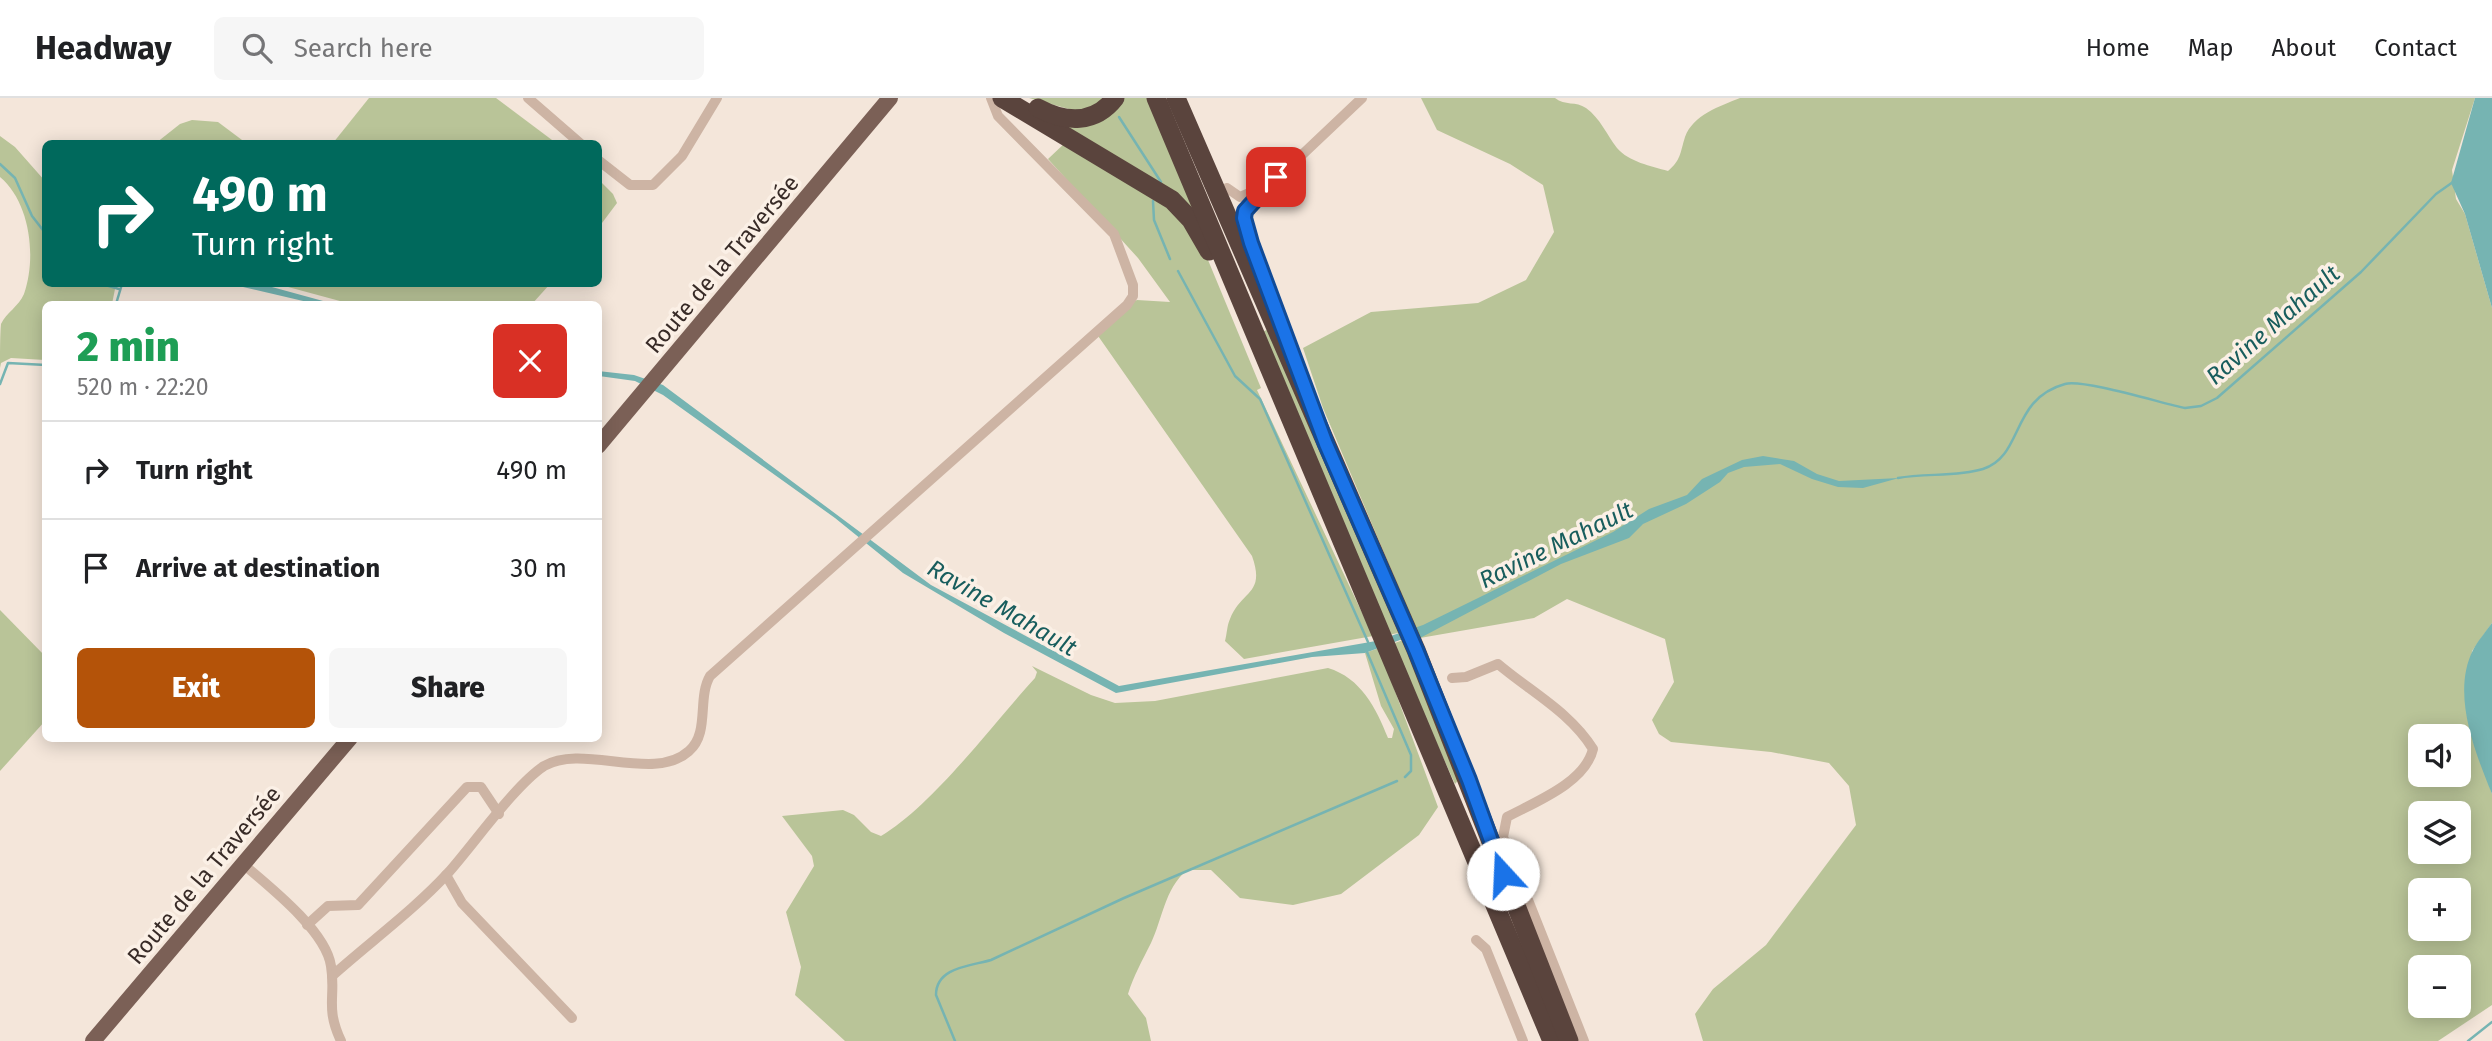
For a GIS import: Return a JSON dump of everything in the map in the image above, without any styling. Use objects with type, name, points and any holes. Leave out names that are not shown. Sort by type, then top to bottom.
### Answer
[{"type":"highway","points":[[1002,98],[1178,205],[1200,236],[1251,327]]},
{"type":"highway","points":[[1019,98],[1053,116],[1073,119],[1096,115],[1115,98]]},
{"type":"highway","points":[[1156,98],[1391,661],[1484,873],[1552,1041]]},
{"type":"highway","points":[[1176,98],[1416,650],[1569,1041]]},
{"type":"highway","points":[[1189,98],[1251,243],[1326,444]]},
{"type":"main road","name":"Route de la Traversée","points":[[602,441],[885,104],[897,98]]},
{"type":"main road","name":"Route de la Traversée","points":[[93,1041],[347,742]]},
{"type":"street","points":[[527,98],[576,140]]},
{"type":"street","points":[[602,163],[630,185],[653,185],[682,156],[717,98]]},
{"type":"street","points":[[332,976],[446,876],[532,776],[557,761],[656,763],[674,760],[689,751],[701,728],[705,688],[710,676],[1123,309],[1133,296],[1133,285],[1114,234],[998,116],[991,98]]},
{"type":"street","points":[[1251,243],[1244,218],[1245,211],[1276,177],[1362,98]]},
{"type":"street","points":[[1227,188],[1236,196],[1244,197],[1276,177]]},
{"type":"street","points":[[1451,678],[1466,677],[1498,664],[1557,707],[1584,734],[1593,750],[1590,761],[1575,776],[1507,817],[1503,837],[1584,1041]]},
{"type":"street","points":[[307,925],[328,906],[358,905],[467,787],[481,788],[499,814]]},
{"type":"street","points":[[243,864],[307,925],[328,953],[332,976],[332,1017],[341,1041]]},
{"type":"street","points":[[446,876],[462,902],[572,1018]]},
{"type":"street","points":[[1476,940],[1486,949],[1523,1041]]},
{"type":"green space","points":[[369,98],[496,98],[552,140],[335,140]]},
{"type":"green space","points":[[1029,98],[1111,98],[1087,114]]},
{"type":"green space","points":[[1124,98],[1148,98],[1194,211],[1063,127]]},
{"type":"green space","points":[[1421,98],[1555,98],[1591,112],[1617,148],[1628,157],[1668,171],[1678,160],[1685,137],[1694,123],[1708,112],[1740,98],[2475,98],[2452,170],[2456,199],[2465,214],[2492,308],[2492,623],[2472,651],[2469,724],[2408,724],[2408,787],[2471,787],[2471,730],[2492,794],[2492,1005],[2438,1041],[1703,1041],[1695,1014],[1713,989],[1766,945],[1856,825],[1849,786],[1829,763],[1771,752],[1671,742],[1659,734],[1652,720],[1674,682],[1665,639],[1567,599],[1534,618],[1420,638],[1323,408],[1303,348],[1371,312],[1478,303],[1526,280],[1554,232],[1543,185],[1510,164],[1437,130]]},
{"type":"green space","points":[[192,120],[218,122],[242,140],[160,140],[180,124]]},
{"type":"green space","points":[[0,136],[15,147],[42,178],[42,287],[115,287],[113,301],[42,301],[42,360],[11,358],[1,363],[0,368],[1,324],[24,294],[30,264],[30,247],[24,215],[18,201],[0,177]]},
{"type":"green space","points":[[1067,141],[1170,204],[1208,260],[1261,388],[1257,390],[1373,636],[1244,659],[1225,641],[1229,621],[1254,585],[1256,569],[1252,556],[1096,333],[1127,305],[1137,300],[1170,302],[1138,258],[1048,159]]},
{"type":"green space","points":[[602,183],[613,194],[617,203],[602,223]]},
{"type":"green space","points":[[288,287],[547,287],[535,301],[340,301]]},
{"type":"green space","points":[[1270,329],[1403,632],[1388,635],[1261,332]]},
{"type":"green space","points":[[0,610],[42,653],[42,724],[0,771]]},
{"type":"green space","points":[[1406,639],[1461,777],[1455,784],[1392,644]]},
{"type":"green space","points":[[1379,648],[1438,807],[1419,835],[1341,894],[1293,905],[1240,898],[1211,870],[1187,870],[1173,886],[1128,994],[1146,1018],[1151,1041],[845,1041],[795,995],[801,967],[786,912],[814,866],[812,856],[782,816],[843,810],[854,815],[871,832],[881,836],[921,805],[962,763],[1035,678],[1037,672],[1032,666],[1091,695],[1115,703],[1155,701],[1328,668],[1350,679],[1358,687],[1372,705],[1388,738],[1392,738],[1394,729],[1381,706],[1365,653]]},
{"type":"water","points":[[2475,98],[2492,98],[2492,308],[2465,214],[2451,183]]},
{"type":"water","points":[[243,287],[272,287],[323,301],[303,301]]},
{"type":"water","points":[[602,371],[634,375],[663,385],[931,585],[1119,686],[1376,641],[1423,625],[1613,532],[1649,509],[1687,495],[1702,479],[1742,460],[1763,456],[1794,461],[1817,474],[1839,481],[1899,478],[1863,488],[1838,487],[1812,479],[1780,464],[1744,467],[1728,473],[1720,482],[1686,504],[1643,524],[1629,538],[1561,564],[1420,638],[1400,640],[1365,653],[1312,657],[1116,693],[1004,633],[903,573],[835,518],[663,395],[635,381],[602,376]]},
{"type":"water","points":[[2492,623],[2492,794],[2473,742],[2465,704],[2467,667]]},
{"type":"waterway","points":[[1119,117],[1161,182]]},
{"type":"waterway","points":[[0,164],[15,178],[32,216],[42,229]]},
{"type":"waterway","name":"Ravine Mahault","points":[[1898,478],[1973,471],[1996,462],[2035,402],[2047,391],[2065,384],[2105,388],[2185,408],[2201,406],[2217,398],[2361,272],[2436,194],[2453,182]]},
{"type":"waterway","points":[[1153,201],[1154,220],[1170,259]]},
{"type":"waterway","points":[[1178,271],[1235,376],[1260,399],[1368,642]]},
{"type":"waterway","points":[[112,287],[119,289]]},
{"type":"waterway","name":"Ravine Mahault","points":[[117,301],[121,287]]},
{"type":"waterway","name":"Ravine Mahault","points":[[0,384],[8,363],[42,365]]},
{"type":"waterway","points":[[1367,652],[1411,755],[1411,771],[1405,777]]},
{"type":"waterway","points":[[955,1041],[936,995],[938,986],[948,973],[991,960],[1124,898],[1397,781]]},
{"type":"waterway","points":[[2468,1041],[2492,1022]]},
{"type":"route","points":[[1276,177],[1245,211],[1244,218],[1251,243],[1326,444],[1416,650],[1469,780],[1503,874]]}]
